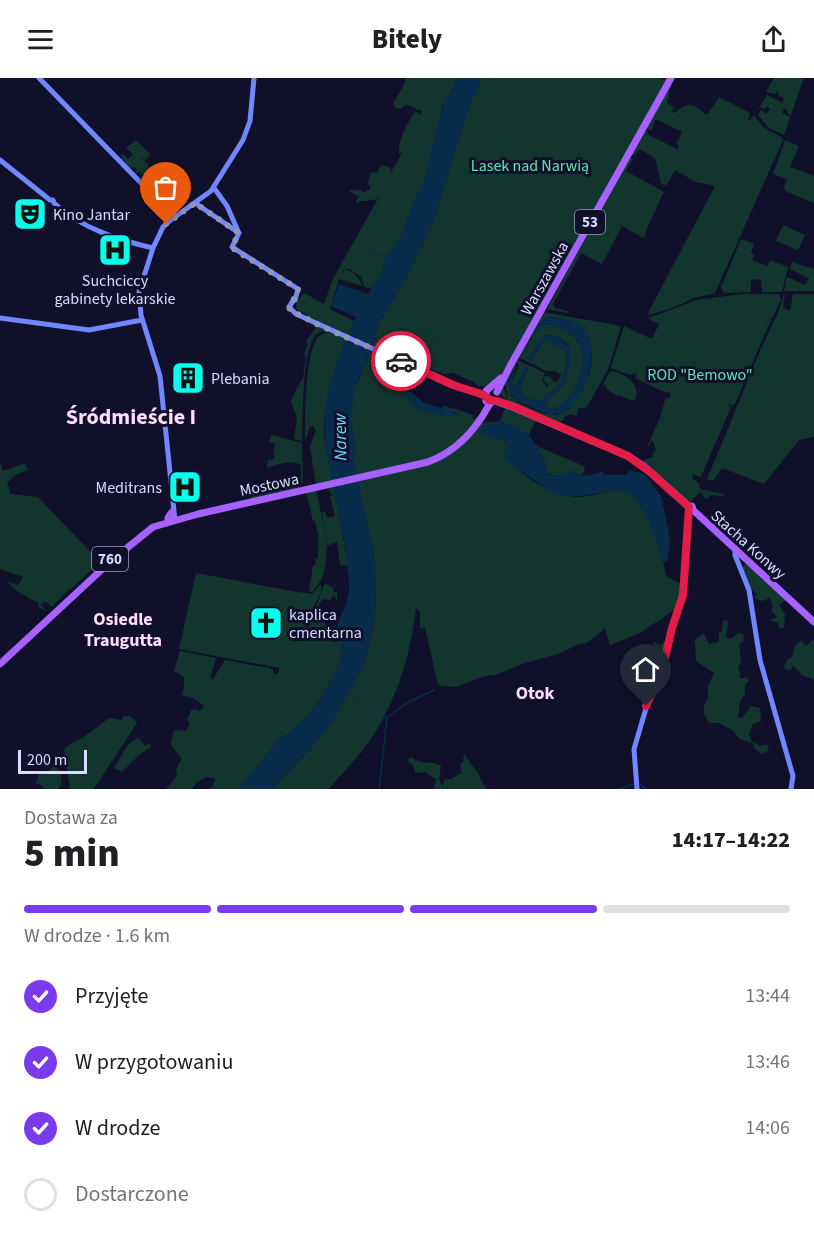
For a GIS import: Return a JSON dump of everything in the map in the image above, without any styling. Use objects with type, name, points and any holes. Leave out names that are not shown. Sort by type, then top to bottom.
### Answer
[{"type":"main road","name":"Warszawska","points":[[491,395],[510,366],[671,78]]},
{"type":"main road","name":"Stacha Konwy","points":[[491,395],[628,456],[650,472],[814,622]]},
{"type":"main road","name":"Mostowa","points":[[172,517],[198,514],[419,465],[439,457],[458,445],[476,425],[491,395]]},
{"type":"main road","name":"760","points":[[0,661],[143,533],[172,517]]},
{"type":"street","points":[[39,78],[170,217]]},
{"type":"street","points":[[172,517],[172,493],[160,376],[142,320],[139,292],[153,248],[170,217],[195,203],[214,188],[246,135],[250,121],[254,78]]},
{"type":"street","points":[[0,160],[77,222],[153,248]]},
{"type":"street","points":[[214,188],[227,206],[239,233],[233,248],[298,290],[290,310],[446,381],[491,395]]},
{"type":"street","points":[[195,203],[239,233]]},
{"type":"street","points":[[0,318],[89,330],[142,320]]},
{"type":"street","points":[[638,789],[634,749],[646,705],[662,671],[672,628],[683,595],[690,509]]},
{"type":"street","points":[[735,548],[734,553],[749,590],[760,660],[793,776],[792,788]]},
{"type":"street","points":[[740,566],[747,560]]},
{"type":"green space","points":[[405,78],[458,78],[441,106],[425,180],[402,234],[386,259],[381,274],[371,289],[364,287],[361,277],[349,269],[344,270],[340,275],[345,270],[354,273],[362,286],[339,279],[330,309],[354,321],[347,336],[297,309],[296,303],[304,293],[324,304],[333,279],[380,195],[375,201],[371,199],[360,201],[358,204],[356,201],[359,197],[348,190],[361,190],[364,193],[371,188],[368,184],[370,173],[377,172],[381,165],[391,168],[390,174],[402,153],[399,153],[399,147],[404,132],[414,113],[418,112],[420,115],[422,110],[407,105],[401,109],[396,108],[393,104],[405,83]]},
{"type":"green space","name":"Lasek nad Narwią","points":[[483,78],[662,78],[661,80],[668,78],[508,364],[495,382],[484,388],[485,386],[478,386],[453,373],[444,374],[431,369],[407,355],[406,350],[401,355],[426,370],[372,347],[379,323],[405,280],[434,220],[470,103]]},
{"type":"green space","points":[[774,78],[804,78],[791,115],[784,108],[782,113],[790,117],[784,135],[769,128],[758,115],[761,110],[766,114],[770,109],[767,106],[764,109],[760,107],[756,112],[767,95],[782,103],[784,99],[782,96],[778,97],[778,91],[775,94],[766,92]]},
{"type":"green space","points":[[668,89],[670,92],[667,103],[675,108],[671,111],[675,113],[690,105],[708,114],[719,97],[750,113],[748,121],[754,115],[763,127],[783,140],[715,293],[694,298],[649,315],[648,313],[715,186],[696,182],[675,170],[666,186],[661,183],[655,158],[639,149],[634,156],[632,154],[645,131],[679,150],[677,142],[682,132],[658,120],[655,120],[651,131],[646,127]]},
{"type":"green space","points":[[136,140],[150,154],[146,160],[141,158],[168,183],[159,192],[157,190],[160,188],[147,176],[141,179],[143,176],[139,172],[134,173],[137,170],[133,166],[130,169],[123,163],[125,161],[121,160],[122,154],[128,159],[133,154],[126,148]]},
{"type":"green space","points":[[785,140],[799,146],[790,167],[814,176],[814,203],[785,191],[787,179],[773,174]]},
{"type":"green space","points":[[630,157],[633,159],[626,171],[664,192],[644,238],[622,226],[602,264],[581,253],[553,304],[555,308],[568,311],[568,313],[547,309]]},
{"type":"green space","points":[[783,225],[805,235],[798,250],[776,241]]},
{"type":"green space","points":[[741,239],[754,244],[751,252],[754,255],[752,260],[767,266],[770,260],[788,267],[782,292],[762,292],[761,280],[751,279],[751,292],[724,293],[721,287]]},
{"type":"green space","points":[[792,262],[814,269],[814,291],[784,291],[787,277],[805,285],[809,278],[790,269]]},
{"type":"green space","name":"ROD \"Bemowo\"","points":[[743,294],[779,294],[781,300],[735,404],[733,406],[725,403],[731,407],[701,477],[692,474],[693,479],[699,483],[700,489],[724,494],[724,496],[711,495],[707,499],[699,493],[689,503],[668,482],[643,463],[652,457],[656,448],[652,440],[645,452],[665,400],[671,393],[635,378],[637,373],[630,375],[611,368],[612,364],[624,326],[652,339],[659,324],[649,318],[696,300]]},
{"type":"green space","name":"ROD \"Bemowo\"","points":[[793,294],[814,294],[814,437],[799,440],[764,484],[722,468],[713,481],[707,479],[783,296],[787,295],[784,297],[783,308],[790,311]]},
{"type":"green space","points":[[543,312],[621,326],[609,367],[587,407],[578,409],[577,416],[571,414],[558,423],[513,404],[500,394],[503,386],[508,399],[505,383],[517,360],[545,373],[542,380],[547,387],[549,386],[543,379],[544,376],[551,377],[551,380],[557,383],[561,375],[555,371],[546,371],[518,357]],"holes":[[[557,317],[573,322],[590,342],[592,355],[586,382],[579,394],[570,404],[569,409],[559,415],[545,414],[520,404],[512,398],[507,383],[517,363],[519,365],[510,386],[515,387],[524,369],[528,369],[520,387],[523,396],[538,401],[555,389],[564,374],[565,350],[548,341],[544,341],[529,360],[534,347],[547,335],[554,335],[569,345],[565,383],[544,404],[549,409],[557,407],[571,395],[580,377],[583,358],[581,346],[571,334],[553,325],[542,326],[522,356],[539,323],[546,318]]]},
{"type":"green space","points":[[306,321],[326,330],[314,337],[307,357],[302,441],[294,439],[297,418],[291,401],[303,378],[306,357],[304,355],[308,344],[306,341],[316,328]]},
{"type":"green space","points":[[325,333],[332,333],[346,339],[330,386],[325,410],[324,435],[333,481],[316,485],[310,447],[316,430],[313,426],[310,427],[305,441],[306,390],[312,351],[317,339]]},
{"type":"green space","points":[[371,350],[441,382],[427,376],[427,380],[409,372],[407,378],[409,384],[404,387],[411,403],[439,414],[457,415],[456,412],[442,409],[444,406],[473,415],[473,420],[477,416],[468,431],[441,453],[408,465],[357,476],[351,422],[352,396]]},
{"type":"green space","points":[[610,371],[625,376],[634,384],[635,399],[632,401],[618,396],[606,389],[606,385],[602,387]]},
{"type":"green space","points":[[505,408],[538,422],[535,422],[529,435],[503,422],[482,426],[482,434],[504,440],[507,447],[505,456],[526,476],[546,489],[561,495],[585,497],[617,491],[629,494],[636,500],[654,532],[666,576],[682,585],[676,609],[640,633],[610,645],[605,628],[587,643],[456,687],[438,685],[425,628],[420,629],[420,611],[416,608],[409,651],[400,679],[378,729],[365,747],[329,789],[272,789],[313,746],[332,722],[364,665],[374,622],[376,596],[374,557],[358,481],[429,464],[481,423],[500,421]]},
{"type":"green space","points":[[272,435],[302,443],[303,482],[298,489],[251,499],[250,496],[301,480],[301,465],[297,463],[285,463],[267,468],[268,460],[274,459],[275,455],[273,456],[275,443],[269,442]]},
{"type":"green space","points":[[539,447],[584,466],[582,476],[573,471],[558,476],[547,474]]},
{"type":"green space","points":[[0,463],[3,471],[25,463],[28,470],[15,475],[7,483],[11,494],[38,497],[100,562],[52,607],[45,601],[41,605],[47,612],[7,581],[18,585],[23,577],[0,569]]},
{"type":"green space","points":[[334,486],[348,565],[340,565],[337,542],[327,546],[322,512],[325,512],[327,518],[335,516],[330,496],[334,494],[330,494],[329,487]]},
{"type":"green space","points":[[316,490],[324,529],[326,557],[320,582],[312,592],[309,591],[313,566],[316,565],[315,559],[318,558],[318,535],[306,492]]},
{"type":"green space","points":[[747,563],[786,600],[779,605],[785,614],[784,627],[780,629],[777,622],[769,621],[777,617],[771,611],[773,607],[770,598],[762,601],[755,598],[756,594],[743,568]]},
{"type":"green space","points":[[196,573],[298,593],[312,594],[321,584],[321,593],[312,609],[304,634],[321,640],[325,639],[310,635],[307,631],[324,585],[327,584],[333,588],[333,592],[337,592],[337,601],[334,595],[330,600],[323,599],[319,604],[332,642],[343,641],[340,662],[335,675],[314,708],[288,734],[281,737],[239,789],[208,789],[213,786],[215,779],[207,777],[196,783],[192,789],[166,789],[177,776],[176,769],[182,759],[171,745],[173,732],[186,731],[190,723],[187,720],[191,710],[200,711],[204,706],[193,698],[181,695],[184,688],[184,677],[174,671],[180,651],[216,658],[211,679],[225,660],[268,667],[273,670],[274,675],[279,672],[279,668],[179,649]]},
{"type":"green space","points":[[723,621],[728,622],[726,638],[731,639],[738,633],[743,634],[744,640],[739,644],[741,661],[738,669],[741,679],[747,677],[749,680],[745,685],[745,694],[740,701],[738,717],[742,718],[751,706],[760,708],[761,721],[753,724],[749,734],[751,741],[761,746],[767,745],[769,750],[762,754],[754,748],[753,743],[740,739],[732,730],[719,723],[709,723],[704,714],[708,686],[714,673],[696,661],[694,640],[704,634],[709,644],[719,642],[719,633],[722,631]]},
{"type":"green space","points":[[667,639],[662,667],[650,695],[643,697],[648,683],[652,657],[649,652],[654,642],[661,645]]},
{"type":"green space","points":[[814,639],[814,680],[802,675],[793,665],[791,670],[785,669],[784,666],[793,656],[797,644],[801,641],[806,646]]},
{"type":"green space","points":[[124,716],[130,716],[137,723],[97,784],[93,789],[70,789],[64,750],[109,718],[121,720]]},
{"type":"green space","points":[[138,737],[144,745],[150,744],[151,747],[122,772],[114,768],[128,745]]},
{"type":"green space","points":[[464,754],[486,789],[434,789],[436,779],[425,772],[416,773],[413,765],[407,760],[411,757],[420,762],[441,766],[439,779],[442,786],[445,779],[451,779],[461,773],[460,764],[463,762]]},
{"type":"green space","points":[[53,766],[62,771],[61,784],[58,789],[44,789],[36,783],[39,774],[48,773]]},
{"type":"water","name":"Narew","points":[[458,78],[483,78],[470,103],[434,220],[405,280],[379,323],[367,362],[354,388],[351,422],[355,442],[354,461],[374,557],[376,596],[374,622],[364,665],[332,722],[313,746],[272,789],[239,789],[281,737],[288,734],[314,708],[335,675],[340,662],[343,641],[338,641],[337,628],[348,596],[348,570],[327,455],[325,421],[333,375],[356,317],[331,306],[339,284],[368,294],[381,274],[386,259],[402,234],[424,180],[440,112]]},
{"type":"water","points":[[557,317],[570,320],[586,333],[590,341],[591,361],[586,383],[578,399],[574,400],[570,404],[571,407],[559,415],[555,413],[552,416],[514,400],[507,384],[518,363],[510,386],[515,387],[525,367],[528,367],[520,387],[523,396],[538,401],[557,387],[564,375],[567,357],[565,350],[544,341],[532,361],[529,360],[540,339],[554,335],[571,348],[571,362],[565,383],[544,404],[549,409],[557,407],[571,395],[580,377],[583,358],[581,346],[571,334],[556,326],[544,326],[536,333],[522,356],[539,323],[546,318]]},
{"type":"water","points":[[406,388],[424,403],[453,411],[457,415],[439,415],[419,409],[409,401]]},
{"type":"water","points":[[499,422],[528,434],[538,446],[545,461],[547,475],[562,475],[571,471],[582,476],[602,472],[604,475],[626,475],[629,470],[644,474],[661,496],[670,543],[667,561],[664,562],[661,559],[649,522],[640,504],[634,498],[627,493],[617,491],[576,496],[552,493],[507,461],[504,440],[480,433],[482,426]]},
{"type":"waterway","points":[[369,251],[387,258]]},
{"type":"waterway","points":[[650,467],[655,462]]},
{"type":"waterway","points":[[349,690],[360,702],[376,713]]},
{"type":"waterway","points":[[387,718],[405,704],[434,690]]},
{"type":"waterway","points":[[379,789],[387,718],[384,717]]},
{"type":"waterway","points":[[639,783],[646,789]]},
{"type":"waterway","points":[[619,789],[634,784]]},
{"type":"way so far","points":[[166,224],[195,203],[239,233],[232,247],[235,250],[298,289],[289,307],[290,310],[401,361]]},
{"type":"place","name":"Kino Jantar","points":[[30,214]]},
{"type":"place","name":"Suchciccy gabinety lekarskie","points":[[115,250]]},
{"type":"place","name":"Plebania","points":[[188,378]]},
{"type":"place","name":"Meditrans","points":[[185,487]]},
{"type":"place","name":"kaplica cmentarna","points":[[266,623]]},
{"type":"district","name":"Śródmieście I","points":[[131,416]]},
{"type":"district","name":"Osiedle Traugutta","points":[[123,629]]},
{"type":"district","name":"Otok","points":[[535,693]]},
{"type":"route","points":[[401,361],[453,385],[484,395],[489,400],[512,406],[628,456],[650,472],[689,507],[683,595],[672,628],[665,663],[646,706]]}]
